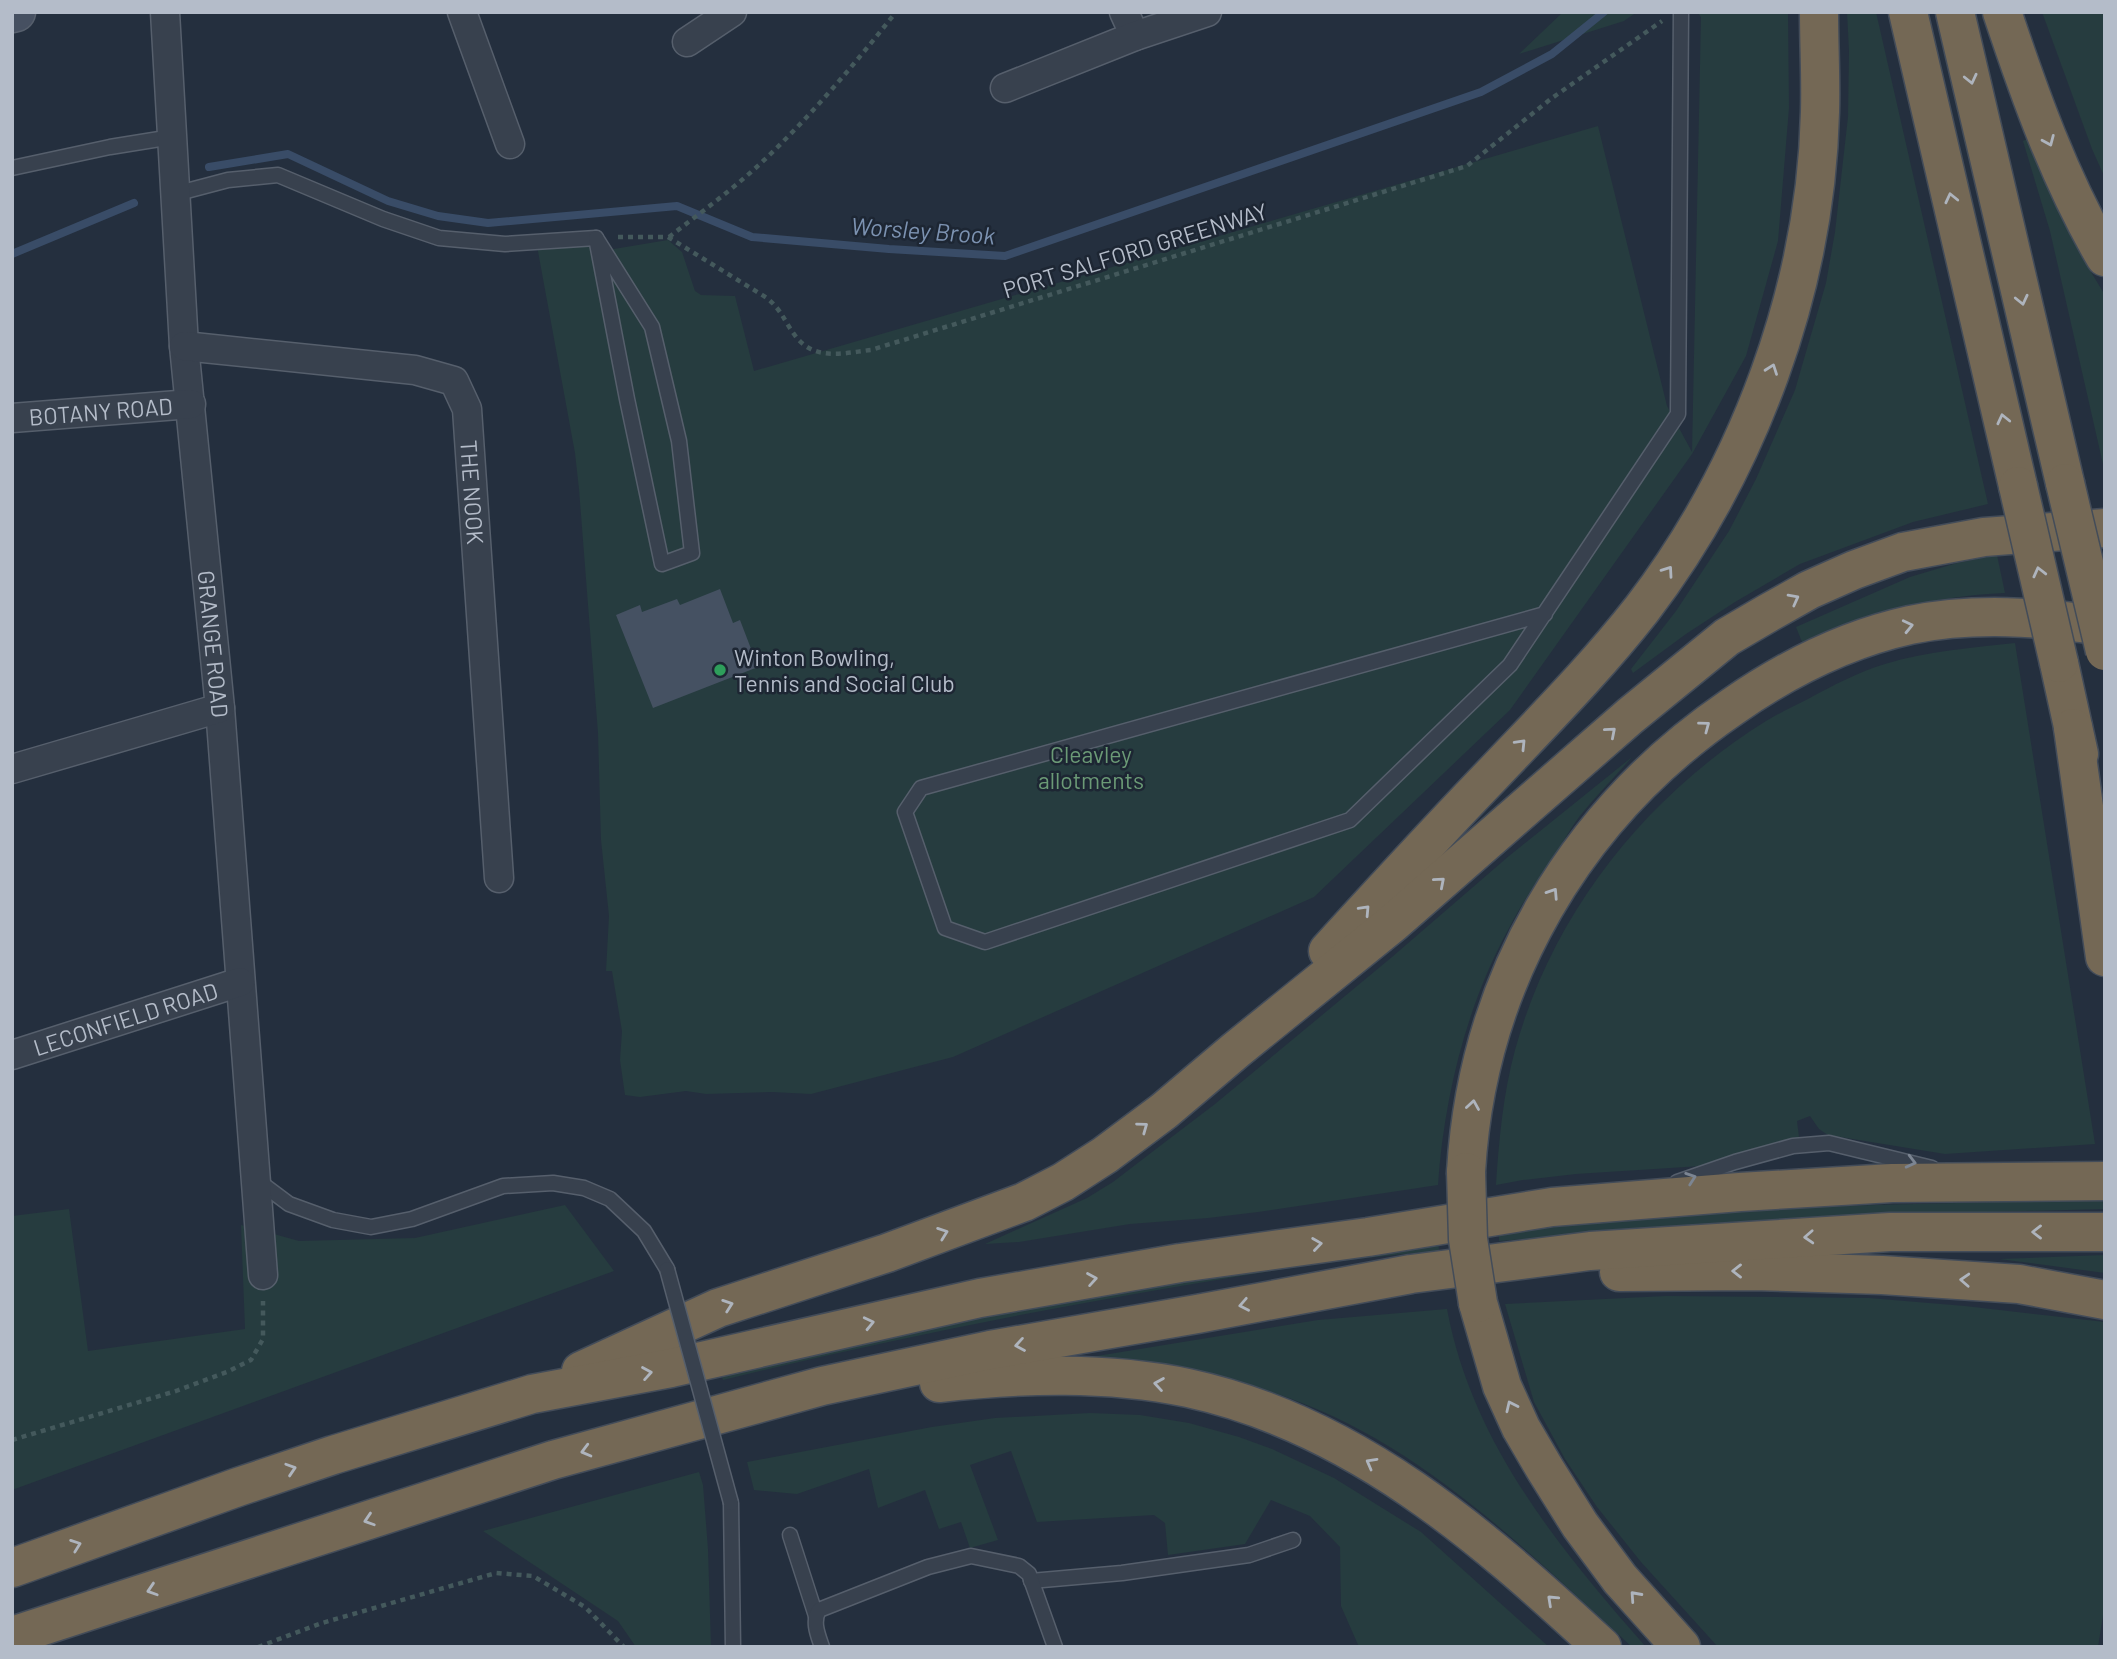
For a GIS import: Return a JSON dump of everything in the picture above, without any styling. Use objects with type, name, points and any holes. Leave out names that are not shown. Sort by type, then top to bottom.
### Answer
[{"type":"highway","points":[[1236,1050],[1598,662],[1642,608],[1702,519],[1763,395],[1777,356],[1798,278],[1817,156],[1820,112],[1819,12]]},
{"type":"highway","points":[[1908,12],[2105,865]]},
{"type":"highway","points":[[1955,12],[2105,650]]},
{"type":"highway","points":[[2002,12],[2028,92],[2059,167],[2084,222],[2105,257]]},
{"type":"highway","points":[[532,1394],[718,1308],[887,1253],[1024,1202],[1063,1182],[1164,1111],[1394,923],[1620,724],[1727,637],[1809,590],[1903,552],[1983,537],[2105,528]]},
{"type":"highway","points":[[1681,1647],[1620,1579],[1580,1525],[1545,1469],[1521,1428],[1502,1386],[1479,1303],[1468,1240],[1466,1172],[1471,1122],[1481,1066],[1503,996],[1520,955],[1545,906],[1574,862],[1610,814],[1645,776],[1679,746],[1749,695],[1785,674],[1870,636],[1920,624],[1980,617],[2012,617],[2066,620],[2105,626]]},
{"type":"highway","points":[[2073,728],[2105,957]]},
{"type":"highway","points":[[12,1568],[274,1475],[532,1394],[671,1368],[1007,1293],[1180,1263],[1368,1237],[1552,1207],[1892,1183],[2105,1181]]},
{"type":"highway","points":[[12,1636],[553,1460],[822,1386],[990,1350],[1411,1273],[1590,1251],[1890,1232],[2105,1232]]},
{"type":"highway","points":[[1411,1273],[1753,1271],[1882,1275],[2020,1283],[2105,1300]]},
{"type":"highway","points":[[651,1433],[779,1405],[872,1390],[991,1378],[1049,1375],[1148,1382],[1189,1388],[1280,1416],[1383,1470],[1480,1538],[1602,1647]]},
{"type":"street","name":"GRANGE ROAD","points":[[165,12],[184,346],[220,708],[263,1275]]},
{"type":"street","points":[[463,12],[510,144]]},
{"type":"street","points":[[687,42],[732,12]]},
{"type":"street","points":[[1005,88],[1129,24],[1207,12]]},
{"type":"street","name":"THE NOOK","points":[[184,346],[415,370],[454,381],[467,408],[499,878]]},
{"type":"street","name":"BOTANY ROAD","points":[[12,418],[191,404]]},
{"type":"street","points":[[12,769],[220,708]]},
{"type":"street","name":"LECONFIELD ROAD","points":[[12,1055],[240,982]]},
{"type":"lane","points":[[1545,614],[921,788],[905,812],[945,928],[985,942],[1350,820],[1510,665],[1545,614],[1678,414],[1681,12]]},
{"type":"lane","points":[[12,169],[97,149],[172,137]]},
{"type":"lane","points":[[175,194],[228,180],[278,174],[383,219],[439,238],[505,244],[596,237]]},
{"type":"lane","points":[[596,237],[652,327],[679,440],[692,553],[662,564],[596,237]]},
{"type":"lane","points":[[256,1179],[289,1204],[333,1220],[371,1227],[412,1219],[503,1186],[554,1183],[584,1188],[610,1199],[644,1231],[667,1269],[731,1503],[733,1647]]},
{"type":"lane","points":[[790,1535],[816,1616],[816,1629],[822,1647]]},
{"type":"lane","points":[[1031,1581],[1122,1573],[1249,1555],[1293,1540]]},
{"type":"lane","points":[[816,1616],[819,1610],[928,1566],[971,1556],[1019,1566],[1029,1574],[1055,1647]]},
{"type":"path","points":[[596,237],[668,237],[760,163],[841,81],[896,12]]},
{"type":"path","name":"PORT SALFORD GREENWAY","points":[[668,237],[768,298],[781,311],[794,335],[806,348],[826,355],[871,350],[1467,166],[1552,98],[1662,20]]},
{"type":"path","points":[[12,1440],[176,1391],[227,1372],[250,1360],[263,1339],[263,1275]]},
{"type":"path","points":[[258,1647],[322,1623],[496,1573],[533,1576],[585,1607],[624,1647]]},
{"type":"green space","points":[[1563,12],[1637,12],[1624,21],[1519,54]]},
{"type":"green space","name":"Cleavley allotments","points":[[1697,12],[1788,12],[1789,108],[1778,241],[1746,356],[1692,454],[1510,710],[1314,897],[953,1057],[811,1094],[706,1094],[686,1091],[640,1097],[625,1095],[620,1060],[622,1031],[612,971],[606,971],[609,916],[601,840],[598,733],[579,489],[575,453],[537,246],[576,245],[614,249],[668,240],[682,252],[695,291],[701,295],[735,296],[754,371],[1598,126],[1667,406],[1692,452],[1701,17]]},
{"type":"green space","points":[[1847,12],[1876,12],[1988,504],[1913,522],[1800,564],[1735,602],[1633,673],[1631,669],[1676,611],[1729,531],[1756,479],[1795,390],[1826,283],[1835,232],[1848,117]]},
{"type":"green space","points":[[2042,12],[2105,12],[2105,178],[2092,149]]},
{"type":"green space","points":[[2027,139],[2064,223],[2105,295],[2105,473],[2050,231],[2023,141]]},
{"type":"green space","points":[[1997,555],[2005,593],[1952,598],[1901,608],[1802,642],[1796,627],[1910,577]]},
{"type":"green space","points":[[2015,643],[2095,1144],[1945,1154],[1828,1135],[1819,1129],[1810,1116],[1797,1121],[1799,1137],[1740,1153],[1723,1162],[1701,1166],[1576,1174],[1496,1185],[1507,1084],[1532,999],[1553,951],[1579,905],[1610,862],[1644,822],[1722,751],[1771,718],[1845,680],[1875,667],[1917,656]]},
{"type":"green space","points":[[1632,757],[1575,822],[1523,904],[1493,959],[1459,1054],[1446,1119],[1438,1185],[1258,1212],[1130,1224],[1019,1242],[985,1244],[1087,1198],[1113,1182],[1215,1104],[1509,856]]},
{"type":"green space","points":[[2102,1198],[2104,1209],[1836,1216],[1499,1241],[1499,1234],[1714,1213]]},
{"type":"green space","points":[[565,1205],[614,1271],[12,1490],[12,1216],[69,1209],[88,1351],[245,1329],[241,1225],[299,1241],[415,1238]]},
{"type":"green space","points":[[1438,1238],[1439,1251],[1283,1269],[1078,1304],[874,1345],[723,1380],[719,1368],[815,1345]]},
{"type":"green space","points":[[2105,1255],[2105,1273],[1999,1259]]},
{"type":"green space","points":[[1666,1296],[1869,1298],[2105,1322],[2105,1603],[2098,1647],[1718,1647],[1641,1562],[1597,1507],[1565,1459],[1534,1402],[1505,1304]]},
{"type":"green space","points":[[1447,1309],[1459,1358],[1476,1404],[1498,1449],[1551,1532],[1646,1647],[1632,1647],[1546,1568],[1456,1492],[1359,1429],[1306,1405],[1242,1384],[1060,1362],[1318,1320]]},
{"type":"green space","points":[[1090,1413],[1140,1415],[1189,1423],[1272,1449],[1334,1478],[1421,1532],[1549,1647],[1359,1647],[1341,1606],[1340,1547],[1310,1516],[1271,1500],[1245,1544],[1168,1555],[1165,1523],[1154,1515],[1037,1522],[1011,1451],[970,1465],[998,1540],[970,1548],[961,1522],[939,1529],[925,1490],[878,1508],[869,1469],[797,1494],[754,1490],[747,1462],[932,1427],[995,1418]]},
{"type":"green space","points":[[699,1472],[703,1485],[708,1549],[711,1647],[636,1647],[618,1621],[483,1531]]},
{"type":"building","points":[[720,589],[733,623],[740,620],[758,667],[653,708],[616,615],[640,605],[642,612],[677,599],[680,605]]},
{"type":"waterway","name":"Worsley Brook","points":[[209,167],[288,154],[388,201],[438,216],[488,223],[677,206],[752,237],[1005,256],[1481,92],[1552,54],[1604,12]]},
{"type":"waterway","name":"Worsley Brook","points":[[12,254],[134,203]]},
{"type":"place","name":"Winton Bowling, Tennis and Social Club","points":[[720,670]]}]
